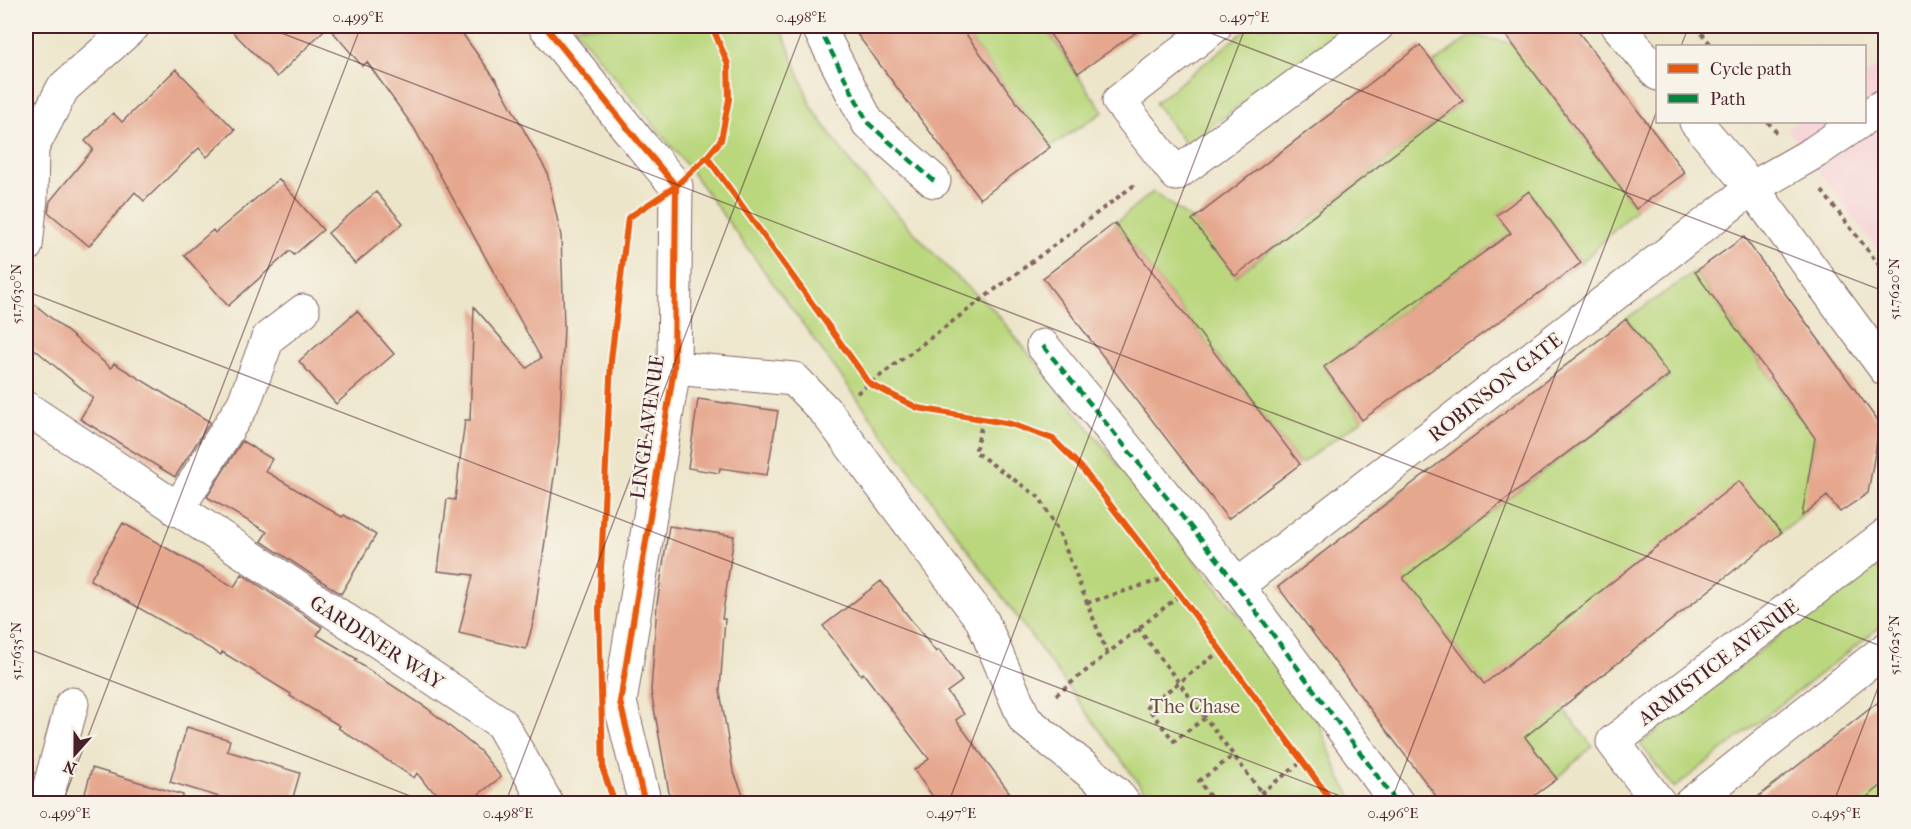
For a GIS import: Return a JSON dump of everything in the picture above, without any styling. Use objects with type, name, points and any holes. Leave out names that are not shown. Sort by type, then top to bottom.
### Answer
[{"type":"street","points":[[26,246],[31,198],[32,148],[63,88],[133,26]]},
{"type":"street","name":"LINGE AVENUE","points":[[545,26],[676,186],[674,368],[620,702],[645,804]]},
{"type":"street","points":[[818,26],[868,123],[934,181]]},
{"type":"street","points":[[1215,26],[1119,101],[1176,174],[1377,26]]},
{"type":"street","points":[[1618,26],[1656,72]]},
{"type":"street","points":[[1866,117],[1886,104]]},
{"type":"street","points":[[1697,123],[1752,188],[1886,370]]},
{"type":"street","name":"ROBINSON GATE","points":[[1229,575],[1752,188],[1857,123]]},
{"type":"street","points":[[177,510],[244,403],[268,338],[303,310]]},
{"type":"street","points":[[1043,346],[1229,575],[1398,804]]},
{"type":"street","points":[[674,368],[794,379],[827,413],[982,620],[1025,720],[1116,793],[1124,804]]},
{"type":"street","name":"GARDINER WAY","points":[[26,408],[501,723],[547,804]]},
{"type":"street","name":"ARMISTICE AVENUE","points":[[1660,804],[1613,742],[1886,535]]},
{"type":"street","points":[[1690,804],[1886,649]]},
{"type":"street","points":[[45,804],[72,704]]},
{"type":"path","points":[[1696,26],[1711,45]]},
{"type":"path","points":[[1769,123],[1886,274]]},
{"type":"path","points":[[827,413],[870,384],[1166,161]]},
{"type":"path","points":[[864,374],[870,384],[878,387]]},
{"type":"path","points":[[972,417],[993,421]]},
{"type":"path","points":[[983,419],[975,452],[1040,498],[1061,537],[1107,653]]},
{"type":"path","points":[[1159,568],[1186,604]]},
{"type":"path","points":[[1025,720],[1180,595],[1229,575]]},
{"type":"path","points":[[1087,603],[1166,578]]},
{"type":"path","points":[[1138,628],[1270,804]]},
{"type":"path","points":[[1214,641],[1227,660]]},
{"type":"path","points":[[1205,718],[1174,741],[1147,707],[1220,651]]},
{"type":"path","points":[[1296,752],[1309,770]]},
{"type":"path","points":[[1215,804],[1199,781],[1233,756]]},
{"type":"path","points":[[1246,804],[1303,761]]},
{"type":"shaded area","points":[[1885,61],[1885,259],[1787,129],[1796,123],[1866,123],[1866,74]]},
{"type":"green space","name":"The Chase","points":[[573,26],[776,26],[784,36],[812,108],[856,170],[952,273],[993,309],[1312,706],[1341,780],[1356,803],[1153,803],[688,167]]},
{"type":"green space","points":[[960,26],[1044,26],[1103,112],[1050,147]]},
{"type":"green space","points":[[1251,26],[1346,26],[1186,145],[1155,103]]},
{"type":"green space","points":[[1472,35],[1529,47],[1534,72],[1636,209],[1581,263],[1529,192],[1498,214],[1511,233],[1324,367],[1362,420],[1300,464],[1115,223],[1153,192],[1192,220],[1236,276],[1463,101],[1434,63]]},
{"type":"green space","points":[[1695,272],[1797,414],[1816,432],[1809,474],[1826,496],[1562,707],[1592,746],[1557,779],[1361,524],[1405,488],[1448,544],[1669,376],[1626,319]]},
{"type":"green space","points":[[1885,554],[1885,623],[1674,788],[1640,744]]},
{"type":"green space","points":[[1885,782],[1885,803],[1858,803]]},
{"type":"building","points":[[227,26],[328,26],[277,77]]},
{"type":"building","points":[[328,26],[457,26],[498,83],[547,172],[561,236],[564,326],[559,441],[534,619],[526,649],[459,633],[473,575],[438,571],[447,499],[455,500],[465,420],[470,420],[474,307],[527,368],[541,358],[414,128],[367,62],[362,66]]},
{"type":"building","points":[[851,26],[960,26],[1050,147],[980,199]]},
{"type":"building","points":[[1044,26],[1145,26],[1078,73]]},
{"type":"building","points":[[1499,26],[1574,26],[1685,173],[1636,209]]},
{"type":"building","points":[[1420,45],[1463,101],[1235,276],[1192,220]]},
{"type":"building","points":[[176,69],[235,130],[207,157],[199,148],[144,201],[135,192],[89,246],[48,212],[50,201],[93,149],[85,141],[113,113],[122,122]]},
{"type":"building","points":[[279,179],[323,230],[294,255],[290,251],[228,306],[184,255],[213,230],[215,233]]},
{"type":"building","points":[[1529,191],[1581,263],[1362,420],[1324,367],[1511,233],[1497,215]]},
{"type":"building","points":[[376,192],[403,223],[355,264],[328,233]]},
{"type":"building","points":[[1115,223],[1300,464],[1228,519],[1043,278]]},
{"type":"building","points":[[1744,237],[1880,424],[1868,493],[1840,512],[1827,496],[1802,516],[1815,438],[1695,272]]},
{"type":"building","points":[[26,297],[111,368],[114,363],[210,422],[175,477],[80,419],[93,398],[26,342]]},
{"type":"building","points":[[357,311],[394,354],[336,404],[299,361]]},
{"type":"building","points":[[1626,319],[1669,375],[1403,578],[1484,684],[1739,481],[1781,533],[1525,737],[1557,779],[1523,804],[1442,804],[1278,587]]},
{"type":"building","points":[[698,399],[778,411],[767,475],[720,468],[719,473],[688,468]]},
{"type":"building","points":[[242,441],[272,459],[265,471],[376,535],[341,594],[261,541],[267,532],[207,497]]},
{"type":"building","points":[[123,523],[234,587],[242,574],[322,627],[317,635],[357,659],[355,661],[427,708],[480,751],[501,777],[466,804],[454,804],[427,786],[417,773],[414,778],[338,728],[340,726],[290,696],[291,694],[222,652],[221,655],[90,580]]},
{"type":"building","points":[[669,526],[734,536],[722,619],[725,619],[720,691],[733,770],[747,804],[671,804],[651,691],[657,604]]},
{"type":"building","points":[[881,581],[936,652],[939,650],[962,681],[947,692],[964,714],[956,720],[1018,804],[938,804],[914,770],[929,759],[863,673],[861,675],[823,626]]},
{"type":"building","points":[[1886,696],[1886,782],[1858,804],[1749,804]]},
{"type":"building","points":[[187,727],[230,740],[227,751],[300,773],[291,804],[242,804],[170,782]]},
{"type":"building","points":[[92,768],[183,795],[182,804],[82,804]]},
{"type":"marked path","points":[[818,26],[868,123],[934,181]]},
{"type":"marked path","points":[[1043,346],[1221,564],[1398,804]]},
{"type":"cycle path","points":[[545,26],[676,186],[674,368],[620,702],[645,804]]},
{"type":"cycle path","points":[[615,804],[603,770],[599,609],[611,360],[628,218],[676,186],[707,157],[721,140],[729,99],[728,64],[712,26]]},
{"type":"cycle path","points":[[707,157],[870,384],[918,408],[1011,424],[1053,439],[1081,467],[1180,595],[1334,804]]}]
